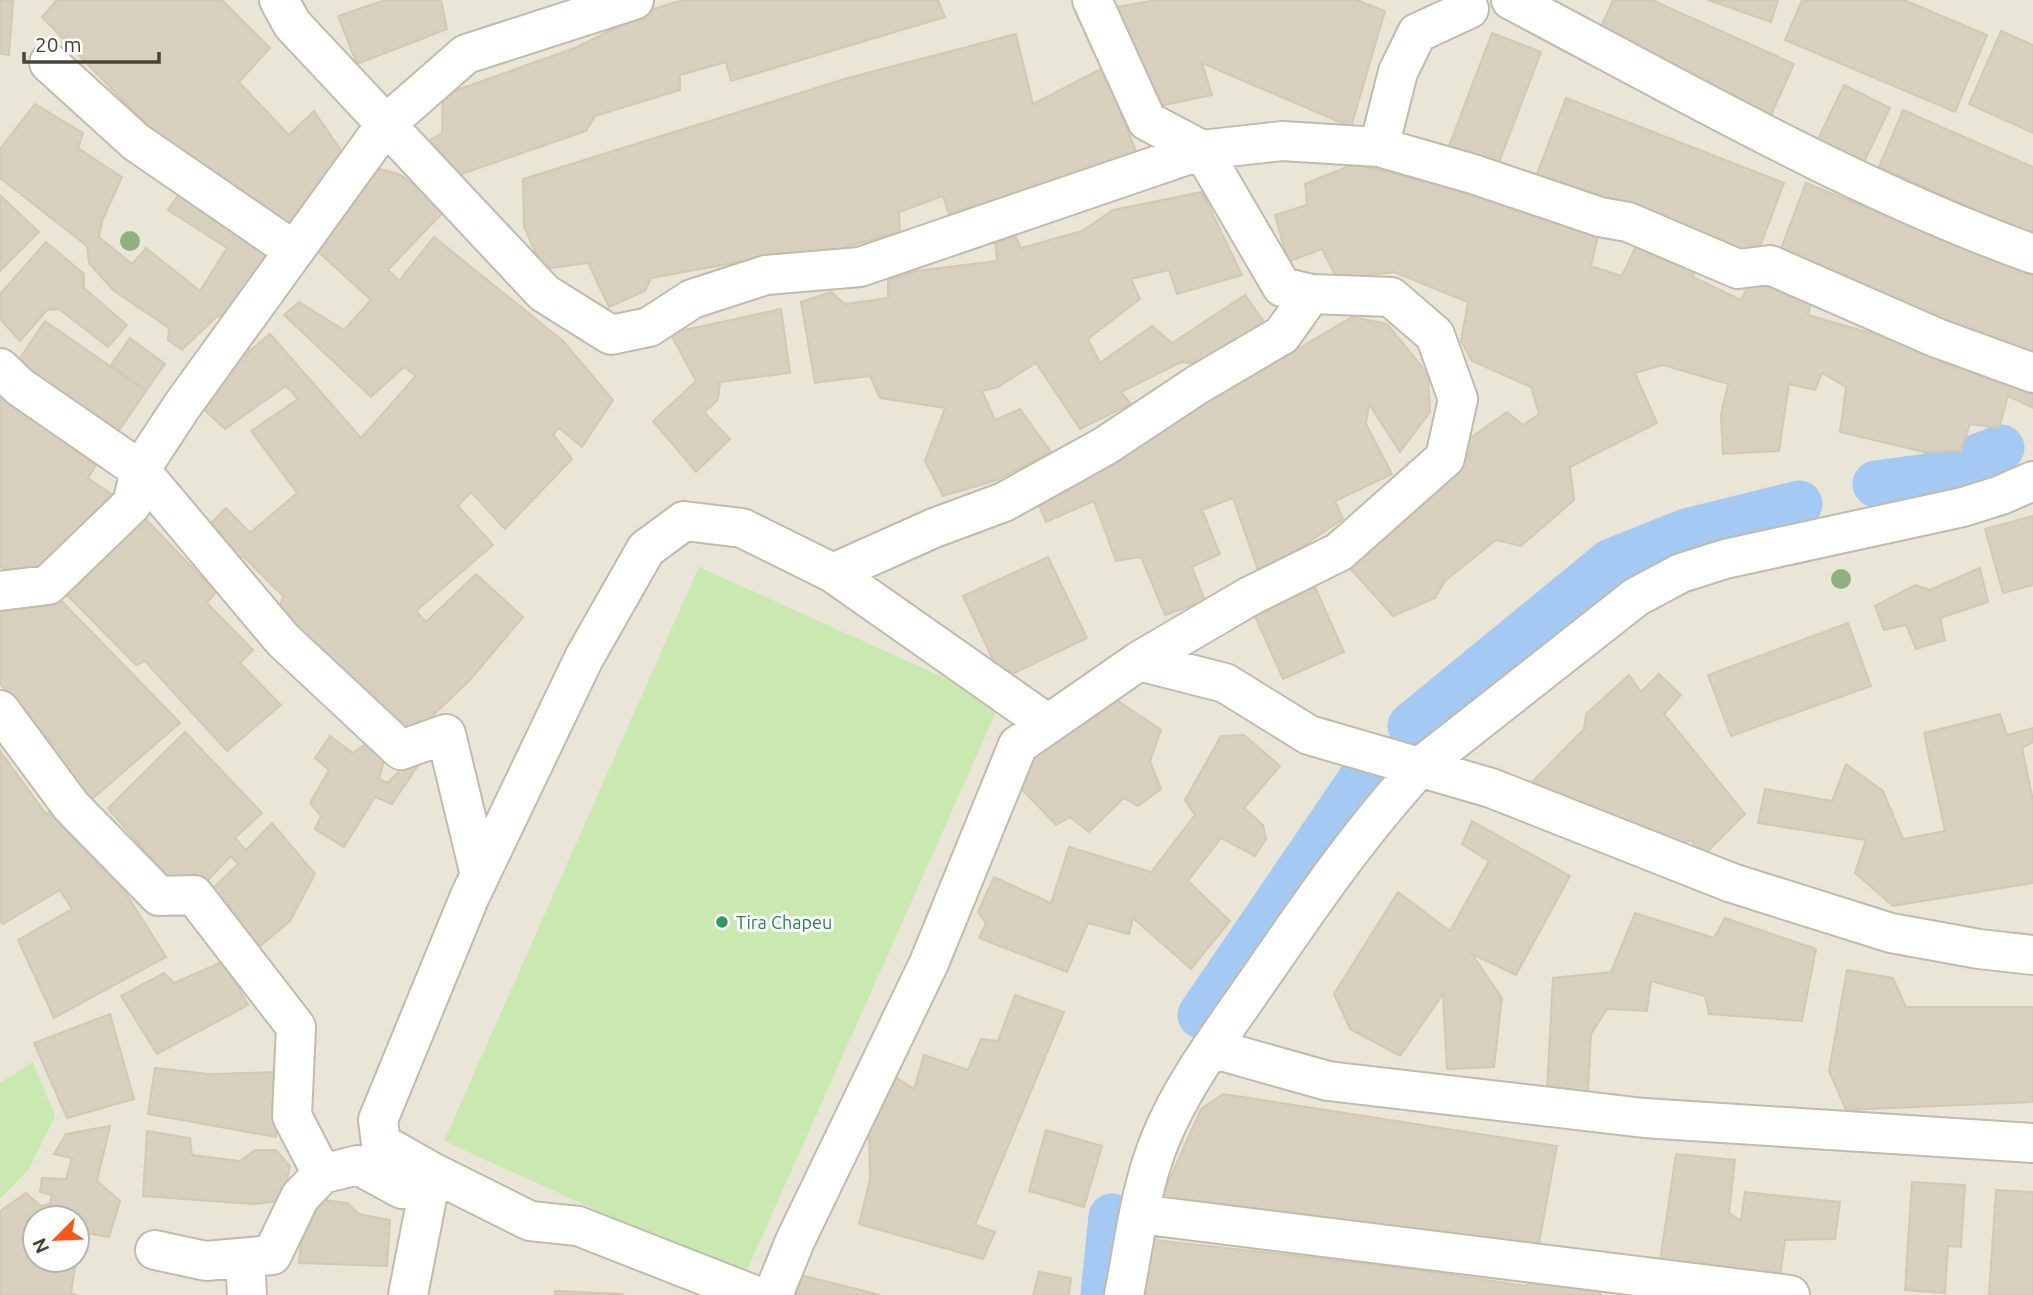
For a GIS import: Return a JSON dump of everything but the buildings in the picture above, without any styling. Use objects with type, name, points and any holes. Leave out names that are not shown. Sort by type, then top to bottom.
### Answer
[{"type":"street","points":[[279,0],[292,24],[544,293],[611,335],[649,327],[692,299],[766,275],[860,267],[1202,150],[1282,141],[1379,147],[1474,174],[1600,217],[1628,222],[1738,269],[1770,265],[1937,338],[2033,373]]},
{"type":"street","points":[[0,591],[48,585],[132,504],[140,470],[293,250],[386,124],[466,54],[634,0]]},
{"type":"street","points":[[773,1295],[795,1241],[929,963],[1018,744],[1139,661],[1250,596],[1339,552],[1445,458],[1458,399],[1436,335],[1391,297],[1311,294],[1282,287],[1202,150],[1147,121],[1091,0]]},
{"type":"street","points":[[1511,0],[1781,143],[1950,224],[2033,254]]},
{"type":"street","points":[[1379,147],[1398,72],[1417,33],[1470,3]]},
{"type":"street","points":[[49,63],[136,142],[293,250]]},
{"type":"street","points":[[833,573],[934,528],[1004,502],[1105,446],[1197,384],[1282,335],[1311,294]]},
{"type":"street","points":[[0,368],[20,387],[140,470],[283,640],[401,750],[446,734],[480,875]]},
{"type":"street","points":[[1124,1295],[1139,1214],[1159,1142],[1179,1099],[1313,900],[1390,799],[1420,767],[1636,597],[1681,573],[1725,559],[1963,507],[2033,481]]},
{"type":"street","points":[[754,1295],[578,1226],[530,1221],[381,1143],[377,1120],[480,875],[584,658],[646,550],[684,521],[742,528],[833,573],[1048,724]]},
{"type":"street","points":[[1139,661],[1226,683],[1309,735],[1491,788],[1732,883],[1891,933],[2033,955]]},
{"type":"street","points":[[0,710],[71,806],[159,896],[194,895],[296,1027],[292,1115],[322,1174]]},
{"type":"street","points":[[1211,1048],[1328,1081],[1630,1117],[2033,1143]]},
{"type":"street","points":[[155,1250],[206,1261],[272,1255],[300,1197],[322,1174],[358,1165],[402,1189],[432,1172]]},
{"type":"street","points":[[408,1295],[432,1172]]},
{"type":"street","points":[[1139,1214],[1790,1295]]},
{"type":"street","points":[[245,1258],[247,1295]]},
{"type":"shaded area","points":[[0,0],[2033,0],[2033,1295],[0,1295]]},
{"type":"green space","name":"Tira Chapeu","points":[[699,567],[1000,703],[744,1277],[444,1141]]},
{"type":"green space","points":[[33,1062],[55,1116],[29,1169],[0,1199],[0,1083]]},
{"type":"waterway","points":[[1876,484],[1928,477],[2001,448]]},
{"type":"waterway","points":[[1411,726],[1611,562],[1686,532],[1799,504]]},
{"type":"waterway","points":[[1201,1015],[1361,780]]},
{"type":"waterway","points":[[1104,1295],[1112,1217]]},
{"type":"place","name":"Tira Chapeu","points":[[722,922]]}]
